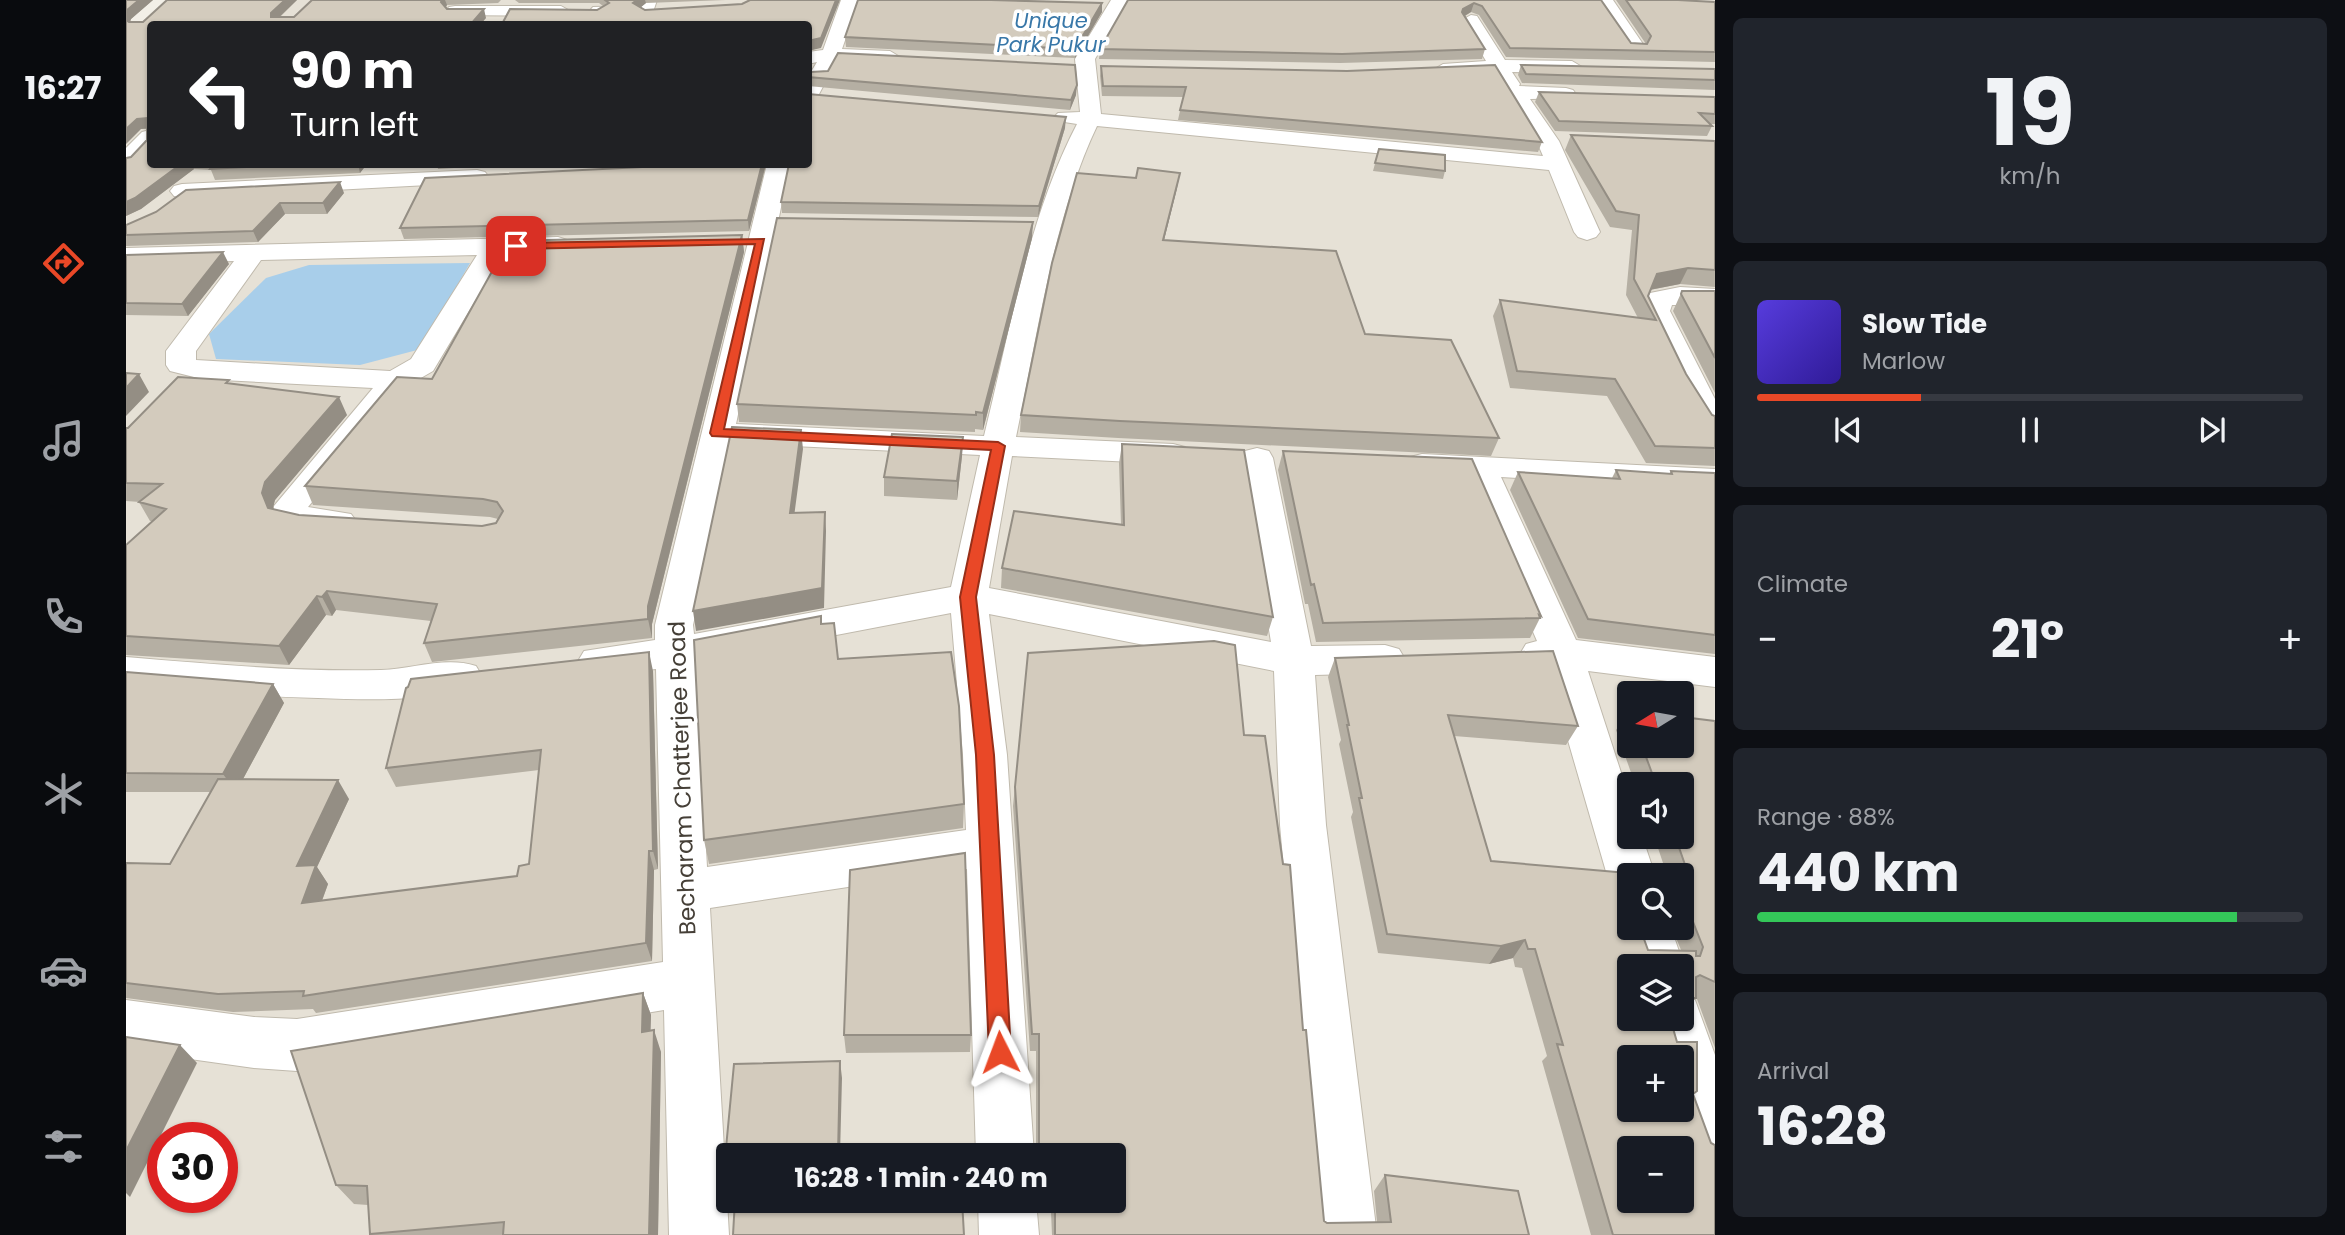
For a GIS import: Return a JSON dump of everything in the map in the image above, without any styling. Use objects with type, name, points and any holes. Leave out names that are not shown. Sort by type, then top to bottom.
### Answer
[{"type":"street","points":[[436,20],[482,0]]},
{"type":"street","points":[[812,90],[831,54],[850,0]]},
{"type":"street","points":[[1604,0],[1636,47]]},
{"type":"street","points":[[1004,1143],[985,755],[968,597],[998,446],[1036,228],[1090,119],[1091,100],[1085,59],[1110,2]]},
{"type":"street","points":[[455,11],[593,18],[651,7]]},
{"type":"street","points":[[1471,20],[1497,66],[1547,140],[1587,232]]},
{"type":"street","points":[[812,57],[831,54],[911,58]]},
{"type":"street","points":[[1425,71],[1497,66],[1592,68]]},
{"type":"street","points":[[1515,92],[1581,94]]},
{"type":"street","points":[[812,96],[836,98]]},
{"type":"street","points":[[1050,116],[1557,164]]},
{"type":"street","points":[[126,161],[147,140]]},
{"type":"street","points":[[1547,140],[1573,141]]},
{"type":"street","points":[[162,208],[214,168]]},
{"type":"street","name":"Becharam Chatterjee Road","points":[[699,1235],[674,625],[778,168]]},
{"type":"street","points":[[182,191],[504,175]]},
{"type":"street","points":[[126,256],[580,244]]},
{"type":"street","points":[[364,524],[292,517],[291,506],[396,380],[422,365],[495,246]]},
{"type":"street","points":[[254,252],[181,351],[183,378],[396,380]]},
{"type":"street","points":[[1715,297],[1680,295],[1660,299],[1656,311],[1694,390],[1715,424]]},
{"type":"street","points":[[717,433],[1243,457],[1294,661],[1303,825],[1347,1235]]},
{"type":"street","points":[[1395,463],[1715,479]]},
{"type":"street","points":[[1479,466],[1562,653],[1626,863]]},
{"type":"street","points":[[569,664],[676,652],[968,597],[1294,661],[1428,657]]},
{"type":"street","points":[[1495,655],[1562,653],[1715,672]]},
{"type":"street","points":[[126,672],[236,681],[383,685],[503,671]]},
{"type":"street","points":[[685,891],[990,845]]},
{"type":"street","points":[[126,1025],[260,1045],[297,1045],[688,982]]},
{"type":"street","points":[[1680,1031],[1715,1138]]},
{"type":"street","points":[[1008,1213],[1009,1235]]},
{"type":"shaded area","points":[[253,0],[1715,0],[1715,1235],[126,1235],[126,74],[147,62],[147,168],[812,168],[812,21],[216,21]]},
{"type":"water","points":[[470,263],[421,349],[360,365],[216,359],[209,334],[266,278],[309,265]]},
{"type":"building","points":[[126,0],[139,0],[126,13]]},
{"type":"building","points":[[167,0],[285,0],[271,13],[271,17],[294,17],[312,0],[442,0],[447,9],[484,9],[474,21],[147,21],[147,118],[137,119],[126,129],[126,20],[143,22]]},
{"type":"building","points":[[605,0],[637,0],[633,3],[645,10],[742,4],[750,0],[836,0],[821,38],[812,40],[812,21],[504,21],[510,9],[597,10],[609,3]]},
{"type":"building","name":"Unique Park Pukur","points":[[858,0],[1102,3],[1075,49],[845,37]]},
{"type":"building","points":[[1128,0],[1601,0],[1631,43],[1647,44],[1651,36],[1626,0],[1715,2],[1715,52],[1510,48],[1482,6],[1474,3],[1462,12],[1485,49],[1342,54],[1100,49]]},
{"type":"building","points":[[838,53],[1075,65],[1077,85],[1071,100],[812,77],[812,72],[828,71]]},
{"type":"building","points":[[1495,65],[1542,142],[1180,110],[1186,87],[1103,86],[1101,66],[1347,71]]},
{"type":"building","points":[[1521,65],[1715,69],[1715,80],[1526,74]]},
{"type":"building","points":[[1539,92],[1715,97],[1715,114],[1699,113],[1712,126],[1559,121]]},
{"type":"building","points":[[812,94],[1066,117],[1039,206],[781,202],[788,168],[812,168]]},
{"type":"building","points":[[1571,135],[1715,141],[1715,270],[1688,268],[1657,274],[1648,296],[1686,374],[1715,416],[1715,448],[1655,446],[1615,379],[1517,371],[1500,300],[1656,320],[1634,279],[1639,215],[1616,211]]},
{"type":"building","points":[[147,140],[147,168],[176,168],[126,202],[126,158],[131,157]]},
{"type":"building","points":[[1379,149],[1445,155],[1445,171],[1375,163]]},
{"type":"building","points":[[622,168],[761,168],[748,220],[400,228],[425,178]]},
{"type":"building","points":[[1138,168],[1180,173],[1163,240],[1336,251],[1365,334],[1451,340],[1499,438],[1021,415],[1052,263],[1077,173],[1136,178]]},
{"type":"building","points":[[340,182],[323,203],[280,203],[253,231],[126,235],[126,225],[156,212],[186,190]]},
{"type":"building","points":[[777,218],[1033,222],[983,413],[976,412],[976,415],[737,404]]},
{"type":"building","points":[[742,235],[648,606],[648,619],[424,643],[437,604],[327,591],[322,597],[317,596],[279,646],[126,636],[126,545],[166,509],[139,502],[162,484],[126,483],[126,428],[178,377],[229,380],[226,383],[339,397],[265,482],[262,493],[268,508],[299,515],[482,526],[496,523],[503,511],[497,502],[483,499],[305,486],[397,377],[432,379],[509,241]]},
{"type":"building","points":[[223,252],[182,304],[126,303],[126,255]]},
{"type":"building","points":[[1682,291],[1715,291],[1715,358],[1681,294]]},
{"type":"building","points":[[126,373],[139,374],[126,388]]},
{"type":"building","points":[[732,427],[801,430],[790,513],[825,512],[822,588],[693,611]]},
{"type":"building","points":[[892,434],[963,437],[957,481],[884,477]]},
{"type":"building","points":[[1122,444],[1244,450],[1273,617],[1002,568],[1014,511],[1124,525]]},
{"type":"building","points":[[1283,451],[1472,459],[1540,618],[1323,623],[1314,584],[1311,585]]},
{"type":"building","points":[[1616,470],[1672,474],[1671,471],[1715,473],[1715,635],[1588,619],[1518,472],[1620,479]]},
{"type":"building","points":[[821,616],[821,624],[834,623],[838,659],[951,652],[959,706],[964,804],[704,840],[694,640]]},
{"type":"building","points":[[1214,641],[1235,645],[1244,735],[1265,736],[1283,864],[1290,865],[1303,1030],[1306,1030],[1324,1221],[1391,1222],[1385,1175],[1518,1191],[1529,1235],[1055,1235],[1055,1213],[1126,1213],[1126,1143],[1039,1143],[1039,1034],[1032,1034],[1015,787],[1028,653]]},
{"type":"building","points":[[1553,651],[1578,726],[1448,715],[1491,861],[1617,872],[1617,940],[1644,940],[1648,950],[1696,951],[1696,956],[1700,956],[1703,947],[1694,924],[1694,863],[1684,863],[1680,849],[1694,849],[1694,772],[1652,772],[1646,758],[1694,758],[1694,718],[1715,721],[1715,982],[1700,975],[1696,977],[1694,998],[1694,954],[1617,954],[1617,1031],[1674,1031],[1677,1042],[1697,1042],[1697,1091],[1694,1093],[1694,1045],[1617,1045],[1617,1122],[1694,1122],[1694,1097],[1711,1143],[1715,1145],[1715,1235],[1613,1235],[1557,1044],[1563,1045],[1535,949],[1528,949],[1525,940],[1501,946],[1387,934],[1359,798],[1362,798],[1335,658]]},
{"type":"building","points":[[649,652],[653,851],[649,851],[646,943],[303,996],[304,991],[218,994],[126,983],[126,863],[170,864],[218,779],[338,780],[297,866],[316,865],[302,903],[517,876],[519,866],[529,864],[541,750],[386,768],[406,688],[411,679]]},
{"type":"building","points":[[126,672],[273,684],[223,774],[126,773]]},
{"type":"building","points":[[965,853],[971,1035],[844,1035],[850,870]]},
{"type":"building","points":[[643,993],[642,1032],[654,1030],[649,1235],[503,1235],[504,1222],[370,1234],[367,1186],[336,1185],[291,1051]]},
{"type":"building","points":[[126,1037],[180,1045],[126,1151]]},
{"type":"building","points":[[840,1061],[838,1143],[726,1143],[734,1064]]},
{"type":"building","points":[[734,1213],[963,1213],[964,1235],[733,1235]]},
{"type":"route","points":[[516,246],[761,241],[717,433],[998,446],[968,597],[985,755],[1000,1052]]}]
